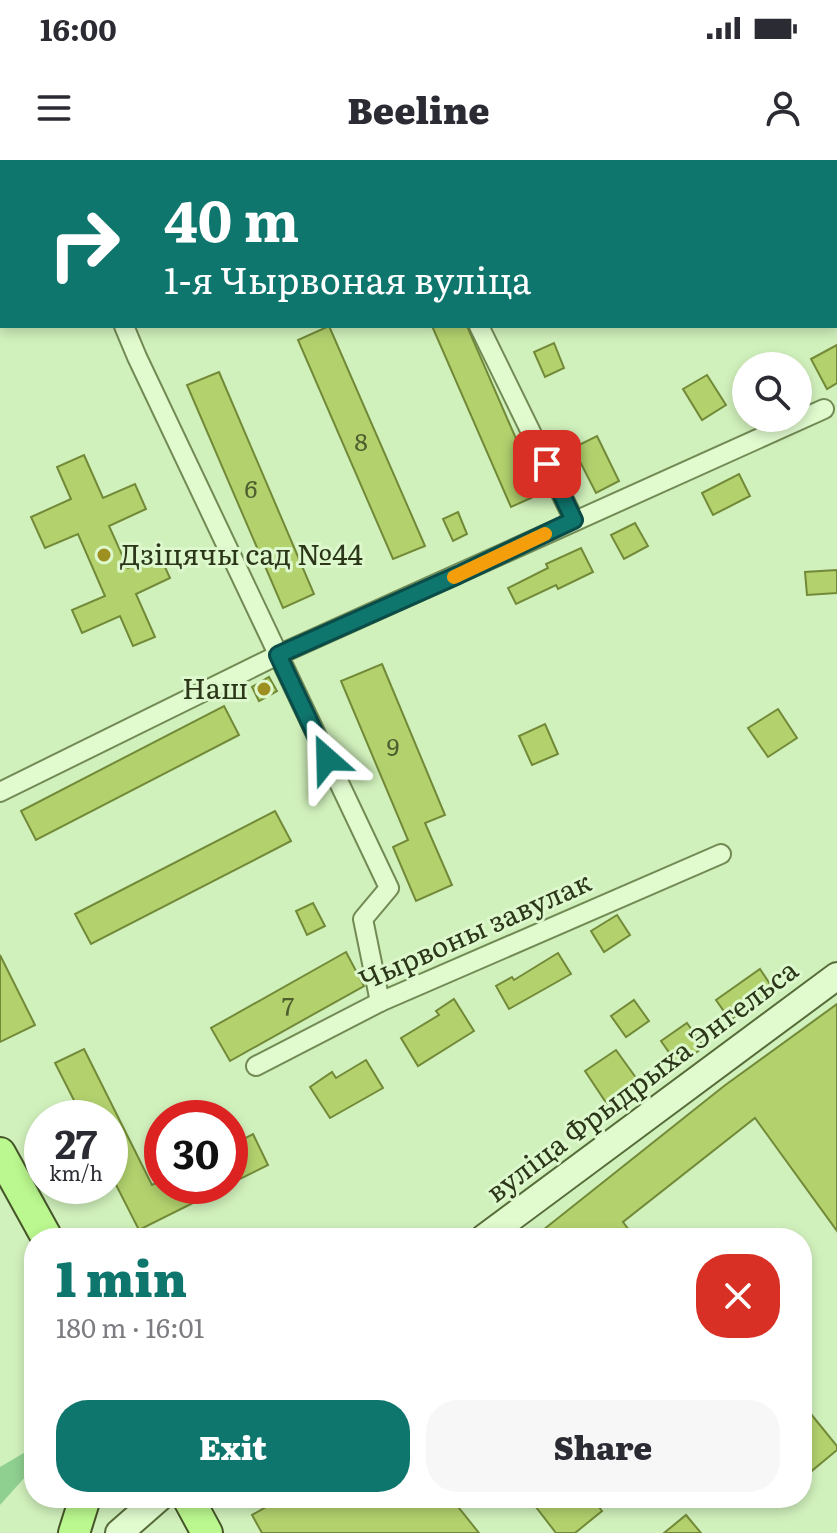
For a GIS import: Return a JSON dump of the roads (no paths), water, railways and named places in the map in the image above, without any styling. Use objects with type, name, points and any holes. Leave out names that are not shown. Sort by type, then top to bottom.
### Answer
[{"type":"main road","points":[[0,1153],[41,1228]]},
{"type":"main road","points":[[74,1533],[82,1508]]},
{"type":"main road","points":[[194,1508],[207,1532]]},
{"type":"street","points":[[125,328],[389,888],[363,919],[380,1002]]},
{"type":"street","points":[[480,328],[574,520]]},
{"type":"street","points":[[0,792],[278,655],[824,409]]},
{"type":"street","name":"Чырвоны завулак","points":[[256,1066],[380,1002],[721,854]]},
{"type":"street","name":"вуліца Фрыдрыха Энгельса","points":[[497,1228],[837,976]]},
{"type":"street","points":[[119,1533],[148,1508]]},
{"type":"place","name":"Дзіцячы сад №44","points":[[104,555]]},
{"type":"place","name":"Наш","points":[[264,689]]}]
